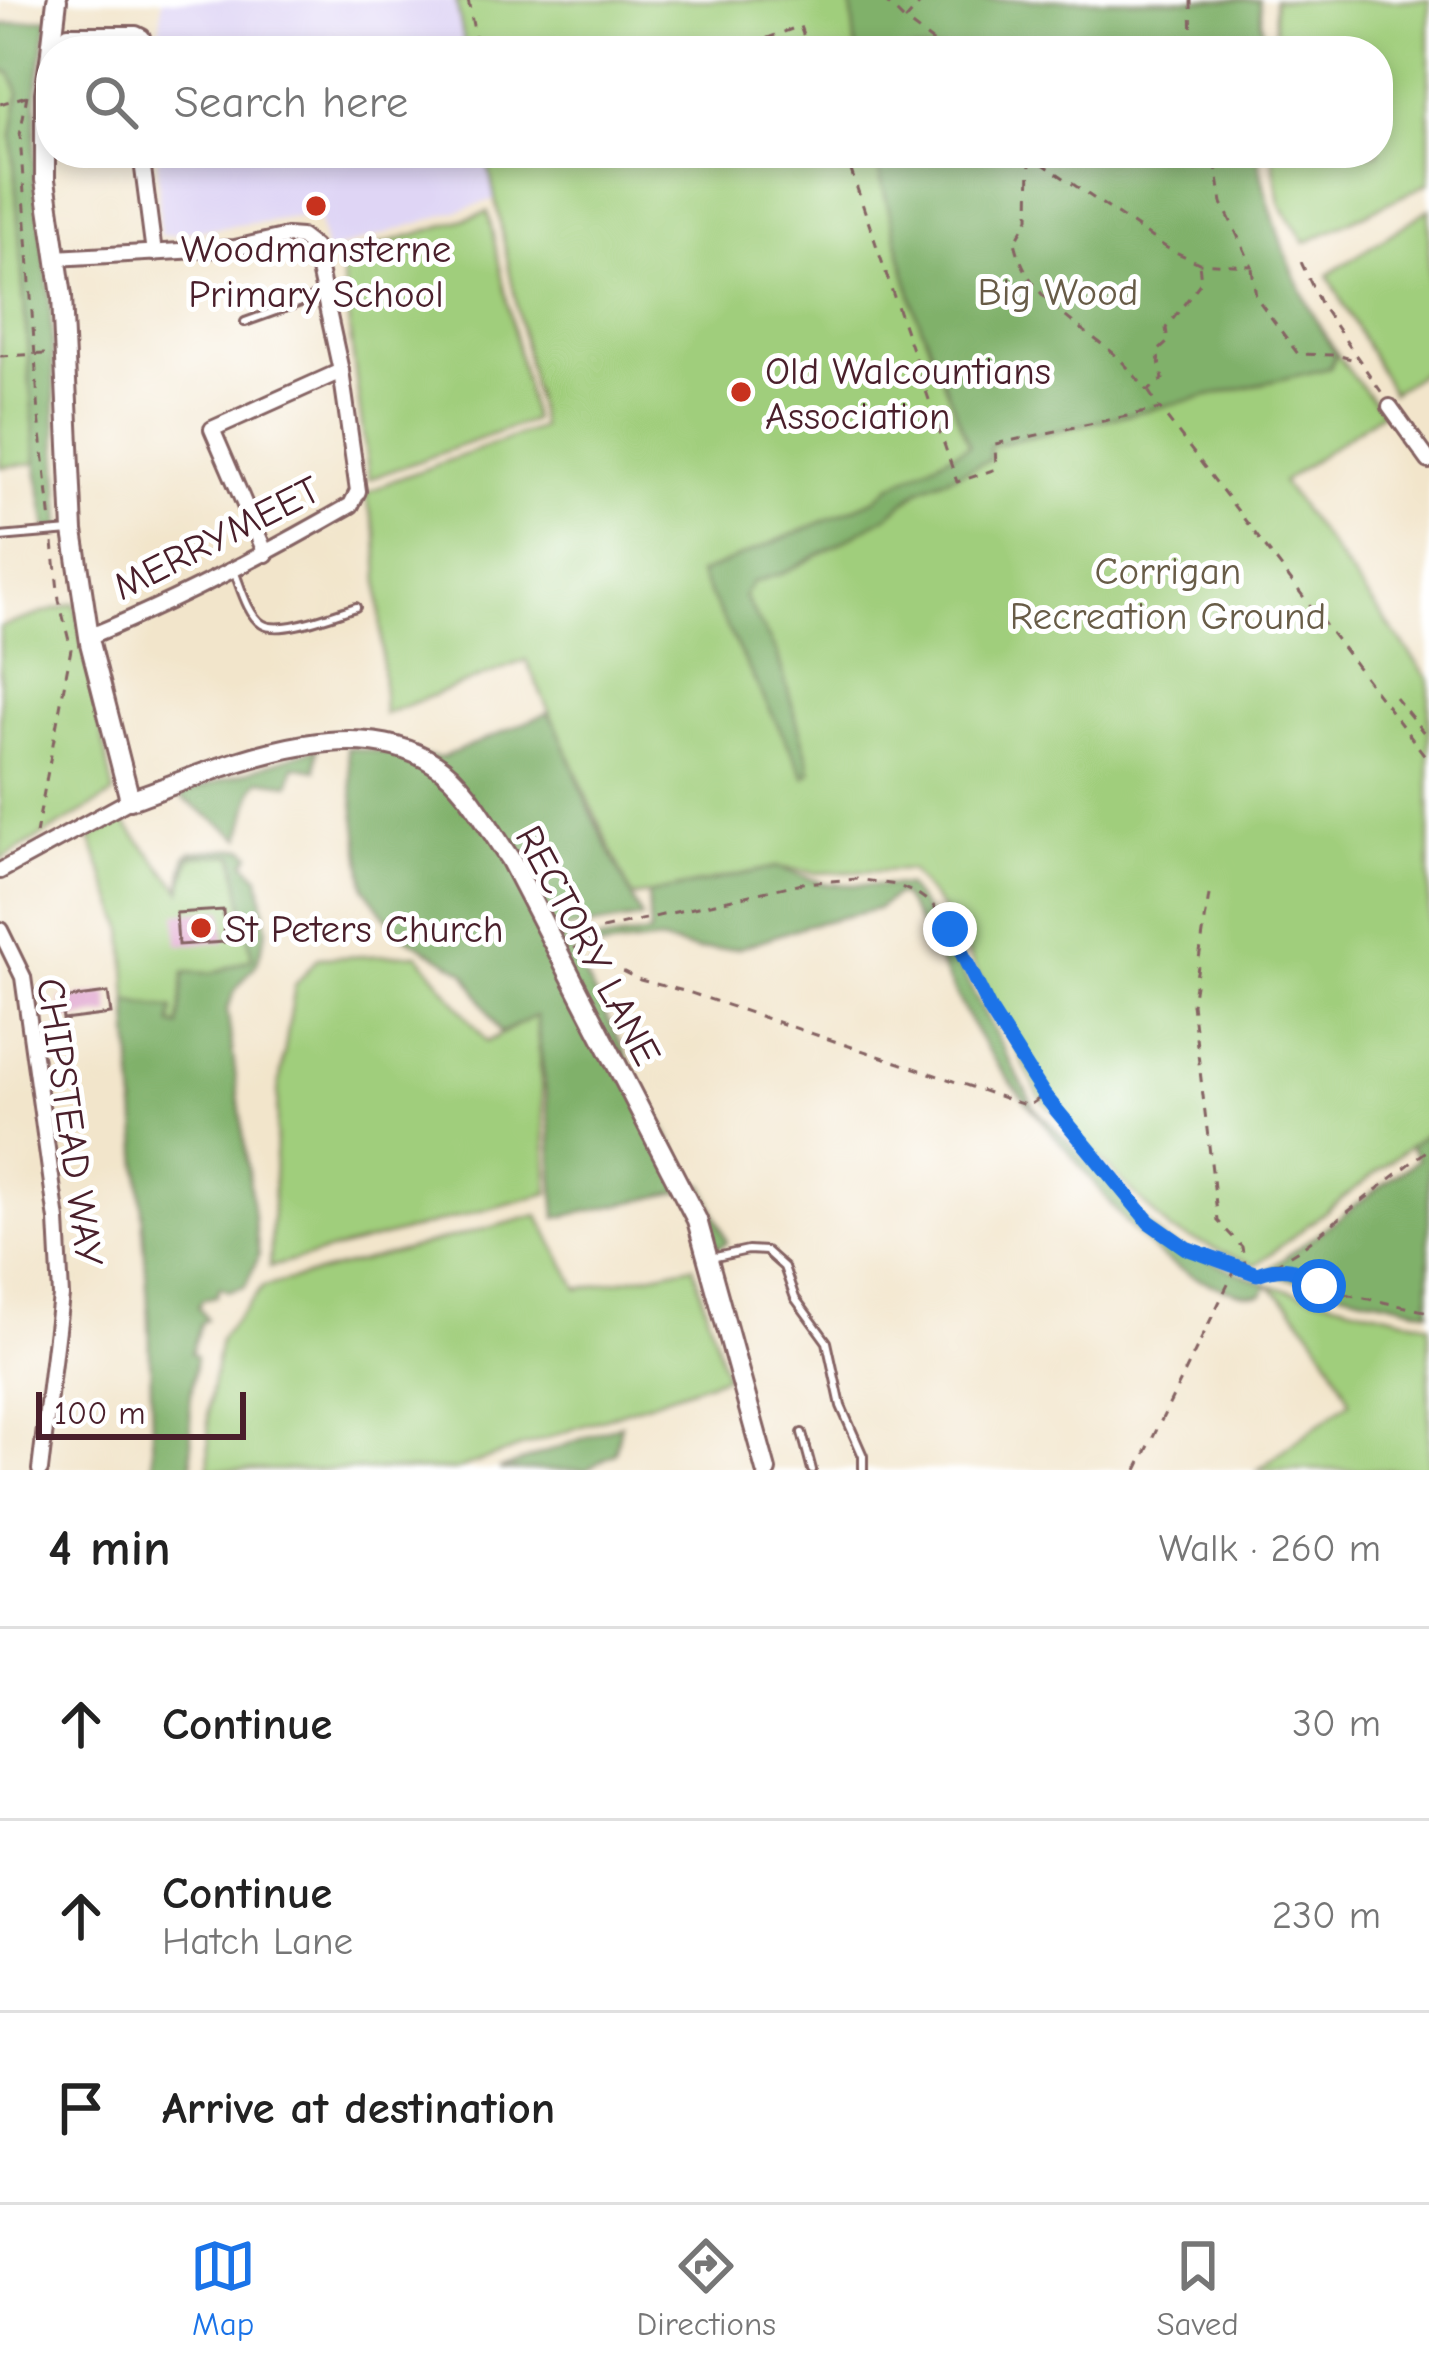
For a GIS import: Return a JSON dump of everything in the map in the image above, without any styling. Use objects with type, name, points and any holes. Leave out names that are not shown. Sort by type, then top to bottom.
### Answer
[{"type":"main road","points":[[53,36],[57,0]]},
{"type":"main road","points":[[46,168],[65,352],[74,531],[88,637],[130,800]]},
{"type":"main road","name":"RECTORY LANE","points":[[130,800],[316,742],[371,742],[408,750],[439,766],[472,804],[559,939],[697,1220],[766,1470]]},
{"type":"street","points":[[68,34],[140,36]]},
{"type":"street","points":[[144,168],[154,253]]},
{"type":"street","name":"MERRYMEET","points":[[56,258],[235,248],[287,236],[301,237],[314,247],[341,370],[356,499],[266,554],[88,637]]},
{"type":"street","points":[[266,554],[208,426],[341,370]]},
{"type":"street","points":[[1390,406],[1429,461]]},
{"type":"street","points":[[0,871],[130,800]]},
{"type":"street","name":"CHIPSTEAD WAY","points":[[0,931],[23,977],[57,1220],[61,1296],[40,1470]]},
{"type":"lane","points":[[245,322],[326,293]]},
{"type":"lane","points":[[0,537],[74,531]]},
{"type":"lane","points":[[233,570],[253,614],[271,627],[356,607]]},
{"type":"lane","points":[[707,1259],[766,1251],[784,1267],[795,1298],[827,1342],[841,1406],[863,1456],[863,1470]]},
{"type":"lane","points":[[802,1433],[812,1470]]},
{"type":"path","points":[[467,0],[475,36]]},
{"type":"path","points":[[884,0],[925,36]]},
{"type":"path","points":[[905,21],[923,0]]},
{"type":"path","points":[[1191,0],[1192,36]]},
{"type":"path","points":[[774,36],[800,26],[804,36]]},
{"type":"path","points":[[0,104],[27,95],[20,134],[23,239],[59,600],[71,649],[32,854]]},
{"type":"path","points":[[850,168],[958,482],[996,469],[995,444],[1160,409]]},
{"type":"path","points":[[1028,168],[1029,218],[1015,242],[1021,268],[1069,324],[1111,351],[1148,391],[1429,761]]},
{"type":"path","points":[[1047,168],[1167,248],[1199,263],[1252,266]]},
{"type":"path","points":[[1216,168],[1222,203],[1252,266],[1256,297],[1298,353],[1357,361]]},
{"type":"path","points":[[1301,262],[1321,305],[1390,406]]},
{"type":"path","points":[[1148,391],[1162,379],[1156,352],[1168,342],[1166,328],[1201,282],[1199,263]]},
{"type":"path","points":[[0,356],[65,352]]},
{"type":"path","points":[[1395,697],[1429,739]]},
{"type":"path","points":[[559,939],[802,883],[859,879],[896,885],[932,904],[1044,1095],[1149,1222],[1186,1248],[1257,1274],[1282,1265],[1332,1291],[1429,1312]]},
{"type":"path","points":[[1209,896],[1192,1004],[1218,1221],[1242,1247],[1246,1270]]},
{"type":"path","points":[[559,939],[640,980],[1028,1106],[1044,1095]]},
{"type":"path","points":[[1257,1274],[1300,1249],[1429,1149]]},
{"type":"path","points":[[1137,1470],[1236,1267]]},
{"type":"shaded area","points":[[162,0],[456,0],[463,36],[160,36]]},
{"type":"shaded area","name":"Woodmansterne Primary School","points":[[158,168],[489,168],[495,199],[326,252],[318,214],[160,236]]},
{"type":"green space","points":[[456,0],[1259,0],[1263,36],[463,36]]},
{"type":"green space","points":[[1259,0],[1263,36],[854,36],[851,3]]},
{"type":"green space","points":[[1274,0],[1429,0],[1429,183],[1305,243],[1280,203],[1274,168],[1393,168],[1393,36],[1275,36]]},
{"type":"green space","points":[[48,18],[45,36],[36,36],[34,181],[50,297],[61,528],[47,529],[36,463],[12,135],[19,93],[11,73],[0,70],[0,25]]},
{"type":"green space","points":[[0,70],[11,73],[19,93],[12,135],[36,463],[0,467]]},
{"type":"green space","name":"Corrigan Recreation Ground","points":[[489,168],[1260,168],[1287,258],[1318,324],[1383,412],[1282,482],[1429,679],[1429,1132],[1256,1265],[1171,1231],[1041,1099],[953,923],[910,870],[816,873],[777,867],[632,897],[526,660],[384,714],[377,534],[365,494],[541,427]]},
{"type":"green space","name":"Big Wood","points":[[878,168],[1261,168],[1287,258],[1336,355],[1330,368],[990,446],[990,460],[920,489],[890,514],[840,543],[784,573],[753,582],[744,596],[777,653],[808,759],[810,772],[805,777],[699,574],[876,499],[890,486],[969,445],[916,313]]},
{"type":"green space","points":[[1429,209],[1429,368],[1392,393],[1328,275]]},
{"type":"green space","points":[[488,212],[533,420],[369,479],[340,257]]},
{"type":"green space","points":[[75,603],[114,794],[0,860],[0,627]]},
{"type":"green space","points":[[548,713],[642,918],[561,930],[695,1187],[703,1184],[727,1242],[712,1251],[689,1190],[556,1218],[536,1016],[500,1033],[465,972],[398,933],[365,888],[347,748],[441,758]]},
{"type":"green space","points":[[317,748],[316,770],[294,766],[290,784],[259,780],[241,838],[178,795]]},
{"type":"green space","points":[[122,820],[181,890],[190,856],[234,854],[253,959],[205,981],[189,999],[180,1026],[170,1025],[172,1009],[128,1002],[124,928],[90,838]]},
{"type":"green space","points":[[244,848],[251,854],[245,863],[259,877],[267,929],[257,963],[227,1009],[259,1256],[245,1287],[228,1291],[220,1287],[216,1296],[203,1299],[198,1307],[207,1319],[201,1323],[191,1353],[196,1357],[190,1403],[192,1470],[153,1470],[149,1316],[128,1002],[173,1009],[171,1024],[179,1026],[184,972],[212,973],[252,959],[234,855],[191,856],[180,889],[186,856],[191,852]]},
{"type":"green space","points":[[777,867],[826,884],[907,886],[940,930],[1035,1108],[1166,1242],[1268,1285],[1262,1294],[1240,1293],[1193,1276],[1138,1236],[992,1057],[902,896],[896,895],[877,909],[739,948],[697,950],[659,941],[578,951],[577,944],[650,934],[648,894]]},
{"type":"green space","points":[[418,954],[487,1042],[536,1015],[549,1193],[270,1267],[278,1092],[295,985],[318,958]]},
{"type":"green space","points":[[1429,1132],[1429,1311],[1264,1273],[1418,1159],[1410,1146]]},
{"type":"green space","points":[[538,1215],[578,1289],[693,1266],[726,1376],[455,1470],[209,1470],[208,1410],[220,1339],[263,1287]]},
{"type":"green space","points":[[1268,1285],[1429,1324],[1429,1470],[1258,1470],[1350,1401],[1316,1338]]},
{"type":"green space","points":[[621,1424],[615,1453],[585,1470],[499,1470]]},
{"type":"building","name":"St Peters Church","points":[[223,910],[225,942],[178,945],[176,913]]},
{"type":"building","points":[[108,993],[111,1014],[63,1020],[61,999]]},
{"type":"place","name":"Woodmansterne Primary School","points":[[316,206]]},
{"type":"place","name":"Old Walcountians Association","points":[[741,392]]},
{"type":"place","name":"St Peters Church","points":[[201,928]]},
{"type":"route","points":[[950,929],[990,1010],[1044,1095],[1149,1222],[1186,1248],[1236,1267],[1257,1274],[1282,1265],[1319,1286]]}]
